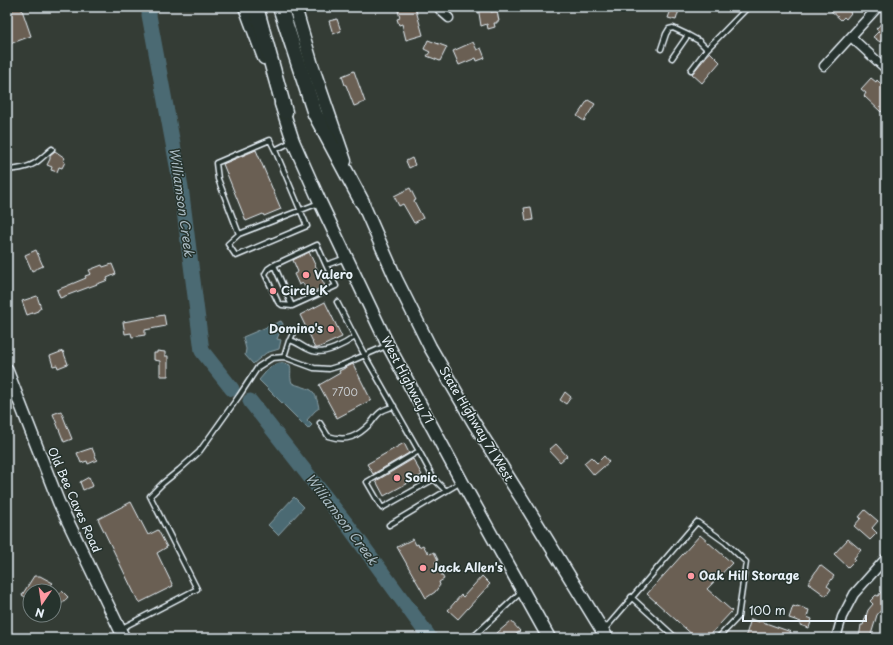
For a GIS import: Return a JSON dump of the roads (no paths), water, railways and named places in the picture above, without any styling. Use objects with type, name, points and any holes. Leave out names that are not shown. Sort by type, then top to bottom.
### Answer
[{"type":"highway","points":[[256,7],[284,112]]},
{"type":"highway","points":[[280,7],[315,114],[362,202]]},
{"type":"main road","name":"West Highway 71","points":[[245,7],[284,112],[293,141],[388,346],[549,638]]},
{"type":"main road","name":"State Highway 71 West","points":[[295,7],[312,65],[346,163],[396,279],[430,347],[474,423],[605,634]]},
{"type":"street","points":[[438,7],[449,18]]},
{"type":"street","points":[[824,66],[878,7]]},
{"type":"street","points":[[851,37],[886,69]]},
{"type":"street","name":"Old Bee Caves Road","points":[[7,370],[59,503],[122,633]]},
{"type":"street","points":[[836,638],[842,617],[854,594],[886,558]]},
{"type":"lane","points":[[691,70],[707,49],[748,7]]},
{"type":"lane","points":[[661,49],[666,34],[669,29],[673,28],[699,41],[707,49]]},
{"type":"lane","points":[[672,58],[688,35]]},
{"type":"lane","points":[[239,234],[218,179],[216,163],[270,140],[301,210],[307,226],[236,256],[228,244],[239,234],[301,210],[320,202]]},
{"type":"lane","points":[[275,150],[293,141]]},
{"type":"lane","points":[[7,170],[30,165],[52,149]]},
{"type":"lane","points":[[317,245],[336,286],[292,306],[282,305],[278,302],[266,274],[268,269],[274,265],[317,245]]},
{"type":"lane","points":[[326,265],[346,258]]},
{"type":"lane","points":[[274,265],[292,306]]},
{"type":"lane","points":[[337,302],[355,338],[434,479],[446,491]]},
{"type":"lane","points":[[284,357],[294,331]]},
{"type":"lane","points":[[290,340],[314,352],[325,351],[355,338]]},
{"type":"lane","points":[[122,633],[197,589],[150,496],[199,452],[258,367],[272,358],[284,357],[314,368],[329,369],[342,366],[388,346]]},
{"type":"lane","points":[[320,423],[328,436],[344,439],[353,437],[362,432],[382,411],[394,406]]},
{"type":"lane","points":[[419,451],[367,482],[382,508],[434,479]]},
{"type":"lane","points":[[389,525],[462,482]]},
{"type":"lane","points":[[605,634],[631,597],[697,522],[725,542],[746,562],[738,617],[718,638]]},
{"type":"lane","points":[[472,638],[522,590]]},
{"type":"lane","points":[[631,597],[676,638]]},
{"type":"water","points":[[281,321],[283,324],[277,339],[281,340],[279,349],[266,353],[253,364],[245,355],[246,349],[243,337]]},
{"type":"water","points":[[279,363],[290,365],[292,383],[313,391],[319,408],[307,420],[312,425],[308,429],[259,380],[270,367]]},
{"type":"water","points":[[294,497],[304,507],[278,535],[268,525]]},
{"type":"waterway","name":"Williamson Creek","points":[[150,7],[149,15],[181,187],[202,351],[232,389]]},
{"type":"waterway","name":"Williamson Creek","points":[[250,401],[349,527],[430,638]]},
{"type":"place","name":"Valero","points":[[306,275]]},
{"type":"place","name":"Circle K","points":[[273,291]]},
{"type":"place","name":"Domino's","points":[[331,329]]},
{"type":"place","name":"Sonic","points":[[397,478]]},
{"type":"place","name":"Jack Allen's","points":[[423,568]]},
{"type":"place","name":"Oak Hill Storage","points":[[691,576]]}]
